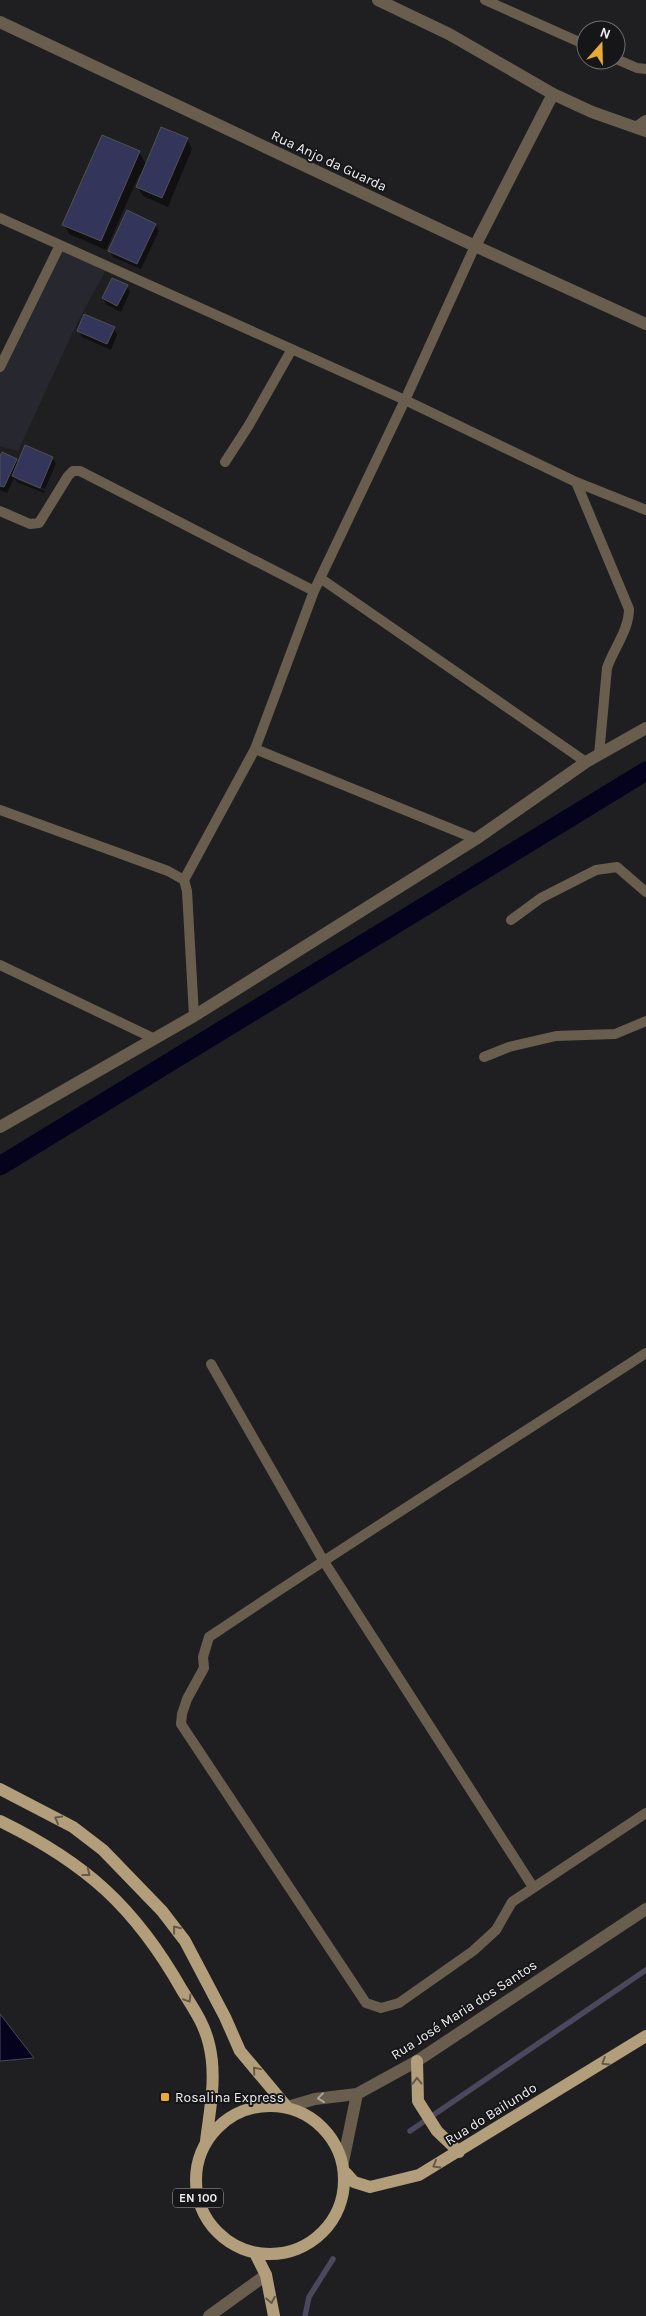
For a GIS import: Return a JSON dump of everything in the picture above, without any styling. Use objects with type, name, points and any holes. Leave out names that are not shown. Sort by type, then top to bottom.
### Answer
[{"type":"main road","name":"EN 100","points":[[0,1789],[72,1828],[103,1850],[162,1911],[185,1941],[225,2017],[240,2051],[287,2107],[316,2122],[337,2147],[344,2168],[343,2194],[338,2212],[327,2228],[314,2240],[289,2252],[275,2254],[255,2253],[236,2246],[219,2234],[206,2218],[198,2200],[195,2180],[198,2160],[206,2142],[221,2124],[241,2111],[263,2106],[287,2107]]},
{"type":"main road","name":"EN 100","points":[[0,1821],[33,1837],[68,1858],[97,1881],[149,1937],[168,1965],[200,2018],[209,2043],[213,2087],[206,2142]]},
{"type":"main road","name":"Rua do Bailundo","points":[[344,2168],[354,2182],[370,2187],[419,2175],[646,2036]]},
{"type":"main road","points":[[417,2061],[418,2101],[437,2131],[459,2152]]},
{"type":"main road","points":[[255,2253],[266,2275],[274,2316]]},
{"type":"street","points":[[378,0],[449,34],[553,94],[592,112],[643,126]]},
{"type":"street","name":"Rua Anjo da Guarda","points":[[0,22],[475,246],[646,324]]},
{"type":"street","points":[[475,246],[553,94]]},
{"type":"street","points":[[0,1127],[194,1016],[476,839],[586,762],[646,728]]},
{"type":"street","name":"Rua José Maria dos Santos","points":[[287,2107],[315,2098],[357,2094],[417,2061],[646,1909]]},
{"type":"street","points":[[344,2168],[357,2094]]},
{"type":"street","points":[[209,2316],[266,2275]]},
{"type":"lane","points":[[485,0],[576,41]]},
{"type":"lane","points":[[626,63],[637,68],[646,69]]},
{"type":"lane","points":[[0,218],[405,400],[576,482],[646,510]]},
{"type":"lane","points":[[0,367],[60,245]]},
{"type":"lane","points":[[194,1016],[187,891],[184,880],[256,749],[314,591],[405,400],[475,246]]},
{"type":"lane","points":[[225,462],[249,425],[292,349]]},
{"type":"lane","points":[[0,511],[30,524],[39,523],[68,476],[73,472],[80,471],[314,591]]},
{"type":"lane","points":[[576,482],[629,610],[629,621],[612,655],[608,668],[599,755]]},
{"type":"lane","points":[[320,578],[586,762]]},
{"type":"lane","points":[[256,749],[476,839]]},
{"type":"lane","points":[[0,810],[168,871],[184,880]]},
{"type":"lane","points":[[512,920],[541,898],[596,870],[617,867],[646,892]]},
{"type":"lane","points":[[0,965],[155,1039]]},
{"type":"lane","points":[[484,1056],[509,1047],[556,1036],[615,1034],[646,1020]]},
{"type":"lane","points":[[646,1353],[426,1496],[323,1560],[209,1637],[203,1657],[204,1668],[187,1699],[181,1724],[366,2003],[381,2008],[399,2003],[473,1951],[496,1930],[512,1902],[646,1813]]},
{"type":"lane","points":[[211,1364],[323,1560],[533,1887]]},
{"type":"shaded area","points":[[60,245],[108,266],[77,323],[18,451],[0,446],[0,367]]},
{"type":"water","points":[[0,2014],[34,2058],[0,2061]]},
{"type":"building","points":[[161,127],[188,138],[162,198],[136,187]]},
{"type":"building","points":[[102,135],[140,151],[101,241],[62,225]]},
{"type":"building","points":[[127,210],[156,224],[137,264],[108,251]]},
{"type":"building","points":[[112,278],[128,285],[117,306],[102,298]]},
{"type":"building","points":[[84,314],[115,327],[107,344],[77,331]]},
{"type":"building","points":[[25,445],[53,457],[40,488],[12,476]]},
{"type":"building","points":[[2,452],[17,459],[4,487],[0,486],[0,456]]},
{"type":"waterway","points":[[0,1166],[646,771]]},
{"type":"waterway","points":[[410,2131],[646,1970]]},
{"type":"waterway","points":[[305,2316],[309,2297],[333,2259]]},
{"type":"place","name":"Rosalina Express","points":[[165,2097]]}]
